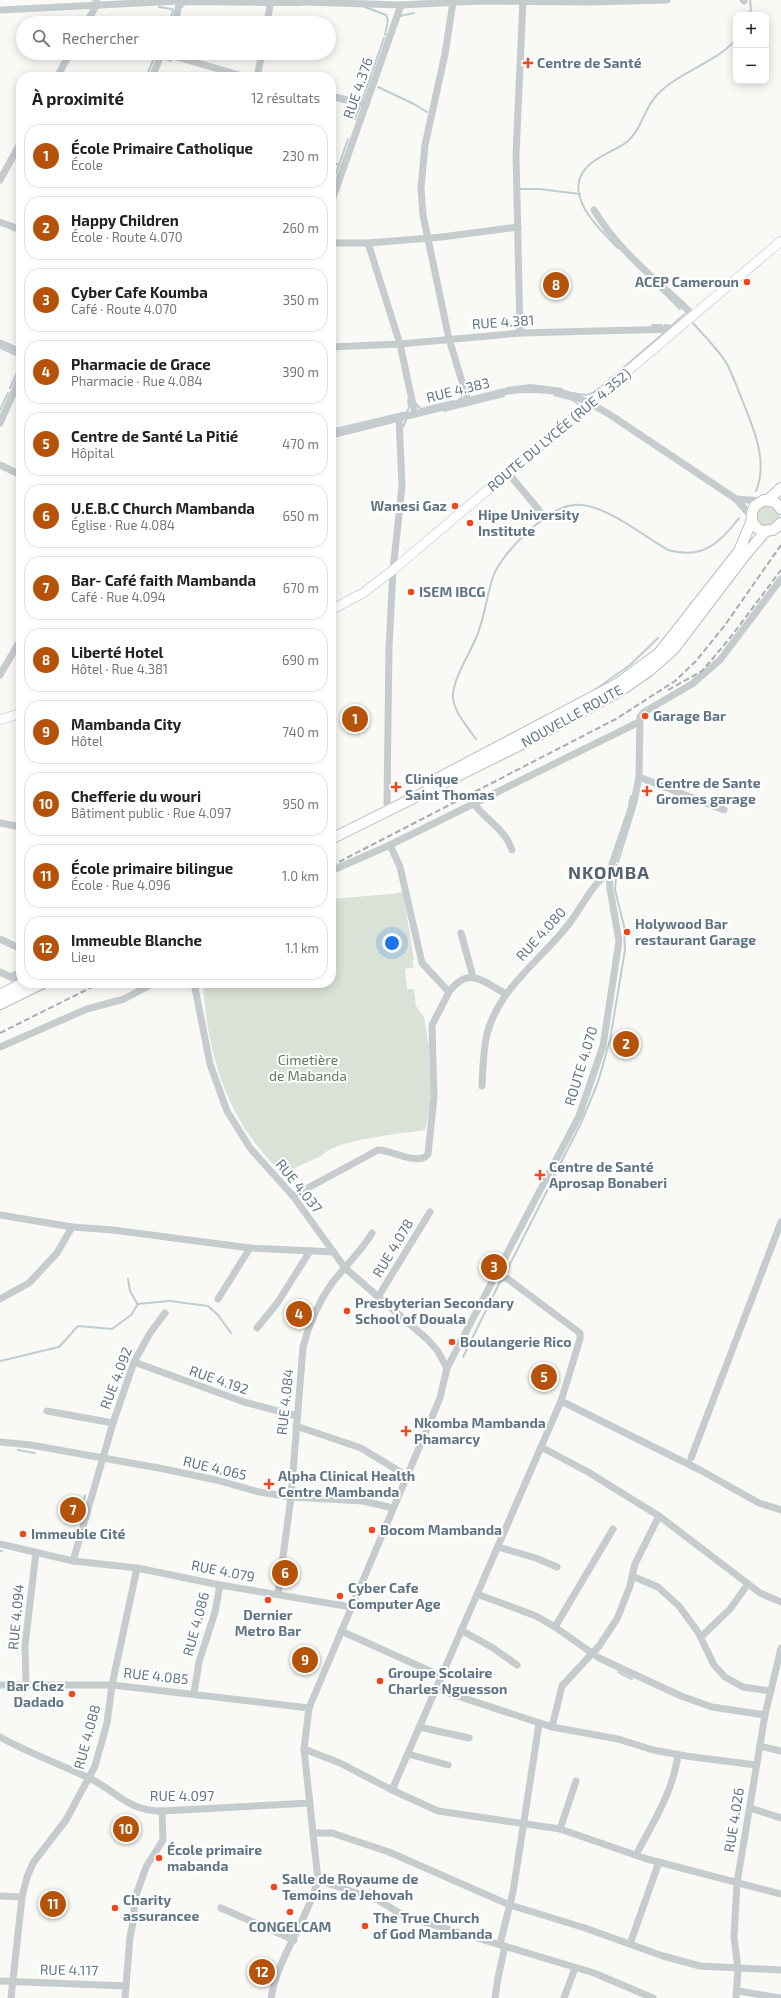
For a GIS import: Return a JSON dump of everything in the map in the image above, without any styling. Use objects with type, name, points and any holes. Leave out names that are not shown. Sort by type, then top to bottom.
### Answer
[{"type":"highway","points":[[764,501],[781,488]]},
{"type":"highway","points":[[764,501],[780,505]]},
{"type":"highway","name":"NOUVELLE ROUTE","points":[[560,719],[617,684],[659,653],[739,551],[755,506],[764,501]]},
{"type":"highway","points":[[751,518],[758,529],[773,531]]},
{"type":"highway","name":"NOUVELLE ROUTE","points":[[336,835],[626,686],[649,671],[673,650],[746,554],[781,523]]},
{"type":"highway","name":"NOUVELLE ROUTE","points":[[336,830],[387,804],[425,789]]},
{"type":"highway","points":[[0,995],[16,986]]},
{"type":"highway","points":[[0,1004],[33,988]]},
{"type":"main road","name":"ROUTE DU LYCÉE (RUE 4.352)","points":[[336,607],[363,593],[393,570],[781,241]]},
{"type":"main road","points":[[0,720],[16,715]]},
{"type":"street","points":[[0,10],[96,3],[180,1],[271,0],[401,5],[418,2],[523,0],[590,2],[667,0]]},
{"type":"street","points":[[268,16],[271,0]]},
{"type":"street","points":[[520,333],[516,154],[523,0]]},
{"type":"street","points":[[177,16],[180,1]]},
{"type":"street","points":[[453,2],[445,54],[424,145],[421,188],[423,215],[427,238],[449,339],[468,401]]},
{"type":"street","points":[[90,16],[96,3]]},
{"type":"street","name":"RUE 4.376","points":[[336,189],[401,5]]},
{"type":"street","points":[[60,72],[66,60]]},
{"type":"street","points":[[154,72],[160,60]]},
{"type":"street","points":[[187,60],[229,72]]},
{"type":"street","points":[[258,72],[261,60]]},
{"type":"street","points":[[336,97],[366,105]]},
{"type":"street","points":[[0,180],[16,151]]},
{"type":"street","points":[[594,210],[603,227],[616,242],[693,315]]},
{"type":"street","points":[[0,222],[16,228]]},
{"type":"street","points":[[336,243],[368,243],[427,238],[518,227]]},
{"type":"street","points":[[368,243],[400,344],[415,414]]},
{"type":"street","name":"RUE 4.381","points":[[336,348],[400,344],[520,333],[677,329]]},
{"type":"street","points":[[0,343],[16,350]]},
{"type":"street","points":[[0,423],[16,387]]},
{"type":"street","name":"RUE 4.383","points":[[336,434],[507,391],[533,388],[547,389],[591,403],[736,499]]},
{"type":"street","points":[[387,804],[389,647],[393,570],[402,486],[399,418]]},
{"type":"street","points":[[0,465],[16,473]]},
{"type":"street","points":[[508,473],[539,510]]},
{"type":"street","points":[[736,499],[764,501]]},
{"type":"street","points":[[736,499],[751,518]]},
{"type":"street","points":[[336,869],[390,845],[639,722],[644,712],[692,684],[720,660],[781,579]]},
{"type":"street","points":[[0,675],[16,648]]},
{"type":"street","name":"ROUTE 4.070","points":[[318,1880],[304,1749],[309,1708],[440,1398],[447,1368],[578,1116],[603,1046],[620,941],[610,889],[609,873],[635,797],[638,777],[639,722]]},
{"type":"street","points":[[638,777],[724,810]]},
{"type":"street","points":[[474,804],[492,824],[503,832],[512,850]]},
{"type":"street","points":[[0,823],[16,826]]},
{"type":"street","points":[[390,845],[400,867],[422,963],[450,992]]},
{"type":"street","name":"RUE 4.080","points":[[482,1086],[487,1034],[506,994],[528,968],[559,937],[577,914],[598,881],[609,873]]},
{"type":"street","points":[[461,933],[473,976]]},
{"type":"street","points":[[0,939],[16,947]]},
{"type":"street","points":[[0,972],[16,980]]},
{"type":"street","points":[[11,977],[16,974]]},
{"type":"street","points":[[293,1196],[378,1150],[383,1150],[401,1157],[426,1157],[434,1097],[432,1024],[450,992],[461,979],[473,976],[506,994]]},
{"type":"street","points":[[0,1047],[87,1009],[124,1000],[145,988]]},
{"type":"street","name":"RUE 4.037","points":[[195,988],[210,1064],[227,1111],[250,1148],[293,1196],[345,1268],[427,1339],[437,1350],[447,1368]]},
{"type":"street","name":"RUE 4.078","points":[[378,1297],[430,1212]]},
{"type":"street","points":[[0,1215],[72,1227],[113,1230],[250,1248],[334,1252]]},
{"type":"street","points":[[691,1458],[781,1222]]},
{"type":"street","points":[[0,1299],[29,1283],[57,1253],[72,1227]]},
{"type":"street","name":"RUE 4.084","points":[[278,1594],[290,1497],[303,1347],[307,1329],[316,1308],[332,1283],[361,1250],[372,1232]]},
{"type":"street","points":[[218,1299],[250,1248]]},
{"type":"street","points":[[257,1328],[278,1302],[310,1251]]},
{"type":"street","points":[[392,1790],[562,1401],[580,1339],[580,1333],[497,1271]]},
{"type":"street","name":"RUE 4.092","points":[[73,1561],[113,1423],[134,1362],[150,1333],[166,1313]]},
{"type":"street","name":"RUE 4.192","points":[[134,1362],[244,1402],[297,1416]]},
{"type":"street","points":[[562,1401],[700,1470],[759,1502],[781,1510]]},
{"type":"street","points":[[47,1411],[113,1423]]},
{"type":"street","points":[[296,1426],[361,1448],[407,1476]]},
{"type":"street","name":"RUE 4.065","points":[[0,1442],[31,1445],[216,1480],[259,1492],[290,1497],[363,1501],[393,1508]]},
{"type":"street","points":[[541,1448],[588,1472],[660,1516],[748,1584],[764,1595],[781,1602]]},
{"type":"street","points":[[552,1728],[562,1686],[592,1654],[617,1620],[628,1593],[635,1564],[660,1516]]},
{"type":"street","points":[[555,1627],[613,1528]]},
{"type":"street","name":"RUE 4.079","points":[[0,1544],[73,1561],[137,1568],[220,1585],[351,1607]]},
{"type":"street","points":[[498,1547],[536,1558],[557,1567]]},
{"type":"street","name":"RUE 4.094","points":[[26,1684],[25,1645],[36,1552]]},
{"type":"street","name":"RUE 4.088","points":[[12,1998],[22,1897],[27,1877],[33,1863],[66,1820],[90,1778],[107,1723],[112,1685],[137,1568]]},
{"type":"street","points":[[632,1576],[662,1590],[687,1615],[701,1638],[714,1665],[725,1677],[743,1687],[771,1691]]},
{"type":"street","points":[[701,1638],[730,1609],[748,1584]]},
{"type":"street","name":"RUE 4.086","points":[[194,1693],[199,1662],[215,1612],[220,1585]]},
{"type":"street","points":[[477,1594],[536,1616],[555,1627],[592,1654],[697,1703],[728,1711],[765,1715]]},
{"type":"street","points":[[462,1630],[493,1648],[517,1665]]},
{"type":"street","points":[[341,1631],[442,1676]]},
{"type":"street","name":"RUE 4.026","points":[[737,1995],[738,1969],[734,1937],[737,1883],[765,1715],[780,1664],[781,1648]]},
{"type":"street","name":"RUE 4.085","points":[[0,1685],[112,1685],[194,1693],[309,1708]]},
{"type":"street","points":[[436,1689],[552,1728],[618,1739],[652,1750],[678,1755],[756,1765]]},
{"type":"street","points":[[495,1998],[502,1945],[524,1822],[539,1724]]},
{"type":"street","points":[[419,1727],[469,1738]]},
{"type":"street","name":"RUE 4.097","points":[[0,1737],[90,1778],[130,1805],[162,1811],[310,1803]]},
{"type":"street","points":[[760,1746],[781,1751]]},
{"type":"street","points":[[304,1749],[340,1763],[392,1790],[438,1811],[524,1822],[560,1829],[659,1862],[781,1894]]},
{"type":"street","points":[[408,1754],[448,1765]]},
{"type":"street","points":[[636,1855],[671,1787],[676,1774],[678,1755]]},
{"type":"street","points":[[560,1829],[576,1781]]},
{"type":"street","points":[[750,1808],[781,1818]]},
{"type":"street","points":[[125,1998],[130,1937],[134,1918],[134,1901],[146,1867],[163,1840],[162,1811]]},
{"type":"street","points":[[313,1833],[332,1833],[388,1852],[510,1905],[700,1966],[781,1970]]},
{"type":"street","points":[[630,1944],[659,1862]]},
{"type":"street","points":[[271,1998],[279,1971],[313,1899],[318,1880],[378,1900],[404,1916],[608,1978],[653,1998]]},
{"type":"street","points":[[0,1896],[22,1897]]},
{"type":"street","points":[[221,1908],[294,1940]]},
{"type":"street","points":[[564,1998],[575,1968]]},
{"type":"street","name":"RUE 4.117","points":[[0,1981],[126,1986]]},
{"type":"street","points":[[737,1995],[780,1998]]},
{"type":"green space","points":[[767,502],[780,513],[778,523],[763,528],[754,519],[754,512]]},
{"type":"green space","name":"Cimetière de Mabanda","points":[[403,892],[414,960],[412,960],[414,967],[405,969],[407,989],[414,989],[416,1006],[424,1017],[429,1047],[431,1104],[425,1130],[370,1138],[340,1145],[329,1150],[323,1155],[282,1174],[250,1136],[230,1101],[222,1082],[211,1043],[207,1023],[204,988],[336,988],[336,899]]},
{"type":"waterway","points":[[750,0],[750,12]]},
{"type":"waterway","points":[[182,7],[185,4],[267,5]]},
{"type":"waterway","points":[[271,5],[301,5]]},
{"type":"waterway","points":[[159,7],[172,9],[171,16]]},
{"type":"waterway","points":[[365,7],[386,15],[388,20],[385,35]]},
{"type":"waterway","points":[[400,16],[414,13]]},
{"type":"waterway","points":[[362,101],[384,38]]},
{"type":"waterway","points":[[618,248],[593,222],[586,211],[578,189],[580,177],[591,163],[628,141],[633,136],[653,100],[666,87],[709,61],[733,42]]},
{"type":"waterway","points":[[148,72],[153,60]]},
{"type":"waterway","points":[[378,87],[414,104],[427,112]]},
{"type":"waterway","points":[[355,119],[360,106]]},
{"type":"waterway","points":[[336,174],[348,139]]},
{"type":"waterway","points":[[519,189],[539,189],[580,194]]},
{"type":"waterway","points":[[660,289],[680,309]]},
{"type":"waterway","points":[[665,325],[671,326],[685,314]]},
{"type":"waterway","points":[[693,323],[717,350],[728,366],[750,419],[758,443],[760,455],[760,479],[756,491]]},
{"type":"waterway","points":[[652,325],[662,325]]},
{"type":"waterway","points":[[602,386],[664,333]]},
{"type":"waterway","points":[[0,348],[16,355]]},
{"type":"waterway","points":[[10,388],[16,375]]},
{"type":"waterway","points":[[507,388],[531,385],[562,389]]},
{"type":"waterway","points":[[573,393],[587,395],[593,393],[599,388]]},
{"type":"waterway","points":[[459,399],[461,399],[462,392]]},
{"type":"waterway","points":[[0,410],[8,393]]},
{"type":"waterway","points":[[554,395],[573,400],[578,404]]},
{"type":"waterway","points":[[444,411],[504,396]]},
{"type":"waterway","points":[[336,429],[407,412],[409,407],[408,400]]},
{"type":"waterway","points":[[416,404],[421,409],[453,401]]},
{"type":"waterway","points":[[403,427],[406,420]]},
{"type":"waterway","points":[[476,739],[457,712],[453,700],[456,680],[479,630],[493,577],[498,567],[515,544],[539,522],[563,508],[574,505],[585,505],[610,514],[668,550],[680,553],[691,553],[700,551],[717,542],[739,518]]},
{"type":"waterway","points":[[592,692],[630,665],[658,638]]},
{"type":"waterway","points":[[629,805],[631,796]]},
{"type":"waterway","points":[[618,862],[637,801]]},
{"type":"waterway","points":[[549,1186],[581,1123],[598,1082],[610,1040],[625,950],[624,926],[615,890],[617,865]]},
{"type":"waterway","points":[[508,1272],[509,1266],[548,1189]]},
{"type":"waterway","points":[[128,1279],[130,1291],[138,1305]]},
{"type":"waterway","points":[[463,1357],[500,1282],[505,1279]]},
{"type":"waterway","points":[[0,1361],[59,1347],[78,1326],[112,1329],[131,1315],[138,1304],[169,1301]]},
{"type":"waterway","points":[[170,1301],[208,1306],[218,1315],[231,1333]]},
{"type":"waterway","points":[[18,1450],[35,1453]]},
{"type":"waterway","points":[[83,1504],[85,1495]]},
{"type":"waterway","points":[[618,1672],[632,1679]]},
{"type":"railway","points":[[336,863],[616,719],[675,681],[696,661],[725,625],[781,545]]},
{"type":"railway","points":[[668,690],[702,671],[730,638],[781,570]]},
{"type":"railway","points":[[0,1033],[90,988]]},
{"type":"place","name":"Centre de Santé","points":[[528,63]]},
{"type":"place","name":"ACEP Cameroun","points":[[747,282]]},
{"type":"place","name":"Liberté Hotel","points":[[556,285]]},
{"type":"place","name":"Wanesi Gaz","points":[[455,506]]},
{"type":"place","name":"Hipe University Institute","points":[[470,523]]},
{"type":"place","name":"ISEM IBCG","points":[[411,592]]},
{"type":"place","name":"Garage Bar","points":[[645,716]]},
{"type":"place","name":"École Primaire Catholique","points":[[355,719]]},
{"type":"place","name":"Clinique Saint Thomas","points":[[396,787]]},
{"type":"place","name":"Centre de Sante Gromes garage","points":[[647,791]]},
{"type":"place","name":"Holywood Bar restaurant Garage","points":[[627,932]]},
{"type":"place","name":"Happy Children","points":[[626,1044]]},
{"type":"place","name":"Centre de Santé Aprosap Bonaberi","points":[[540,1175]]},
{"type":"place","name":"Cyber Cafe Koumba","points":[[494,1267]]},
{"type":"place","name":"Presbyterian Secondary School of Douala","points":[[347,1311]]},
{"type":"place","name":"Pharmacie de Grace","points":[[299,1314]]},
{"type":"place","name":"Boulangerie Rico","points":[[452,1342]]},
{"type":"place","name":"Centre de Santé La Pitié","points":[[544,1377]]},
{"type":"place","name":"Nkomba Mambanda Phamarcy","points":[[406,1431]]},
{"type":"place","name":"Alpha Clinical Health Centre Mambanda","points":[[269,1484]]},
{"type":"place","name":"Bar- Café faith Mambanda","points":[[73,1510]]},
{"type":"place","name":"Bocom Mambanda","points":[[372,1530]]},
{"type":"place","name":"Immeuble Cité","points":[[23,1534]]},
{"type":"place","name":"U.E.B.C Church Mambanda","points":[[285,1573]]},
{"type":"place","name":"Cyber Cafe Computer Age","points":[[340,1596]]},
{"type":"place","name":"Dernier Metro Bar","points":[[268,1600]]},
{"type":"place","name":"Mambanda City","points":[[305,1660]]},
{"type":"place","name":"Groupe Scolaire Charles Nguesson","points":[[380,1681]]},
{"type":"place","name":"Bar Chez Dadado","points":[[72,1694]]},
{"type":"place","name":"Chefferie du wouri","points":[[126,1829]]},
{"type":"place","name":"École primaire mabanda","points":[[159,1858]]},
{"type":"place","name":"Salle de Royaume de Temoins de Jehovah","points":[[274,1887]]},
{"type":"place","name":"École primaire bilingue","points":[[53,1904]]},
{"type":"place","name":"Charity assurancee","points":[[115,1908]]},
{"type":"place","name":"CONGELCAM","points":[[290,1912]]},
{"type":"place","name":"The True Church of God Mambanda","points":[[365,1926]]},
{"type":"place","name":"Immeuble Blanche","points":[[262,1972]]},
{"type":"district","name":"NKOMBA","points":[[609,873]]}]
